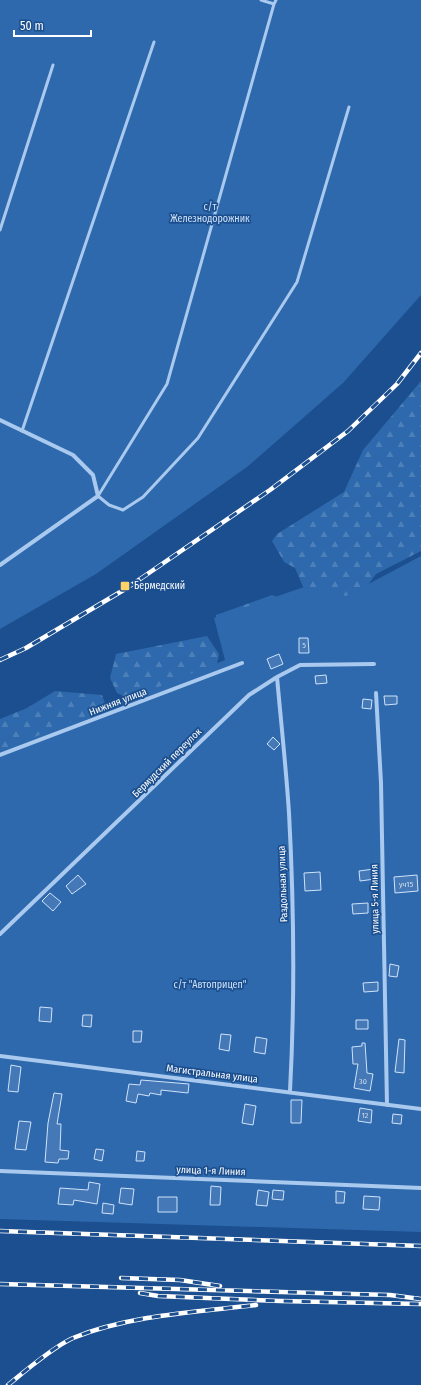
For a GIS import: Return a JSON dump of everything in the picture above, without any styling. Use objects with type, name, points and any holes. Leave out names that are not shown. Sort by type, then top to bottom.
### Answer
[{"type":"street","points":[[0,420],[73,455],[93,475],[98,496],[0,565]]},
{"type":"street","name":"Нижняя улица","points":[[0,755],[242,663]]},
{"type":"street","name":"Бермудский переулок","points":[[0,934],[244,700],[277,677],[300,665],[374,664]]},
{"type":"street","name":"Раздольная улица","points":[[277,677],[289,812],[294,1017],[290,1091]]},
{"type":"street","name":"улица 5-я Линия","points":[[376,693],[381,782],[387,1104]]},
{"type":"street","name":"Магистральная улица","points":[[0,1056],[290,1091],[421,1109]]},
{"type":"street","name":"улица 1-я Линия","points":[[0,1171],[421,1188]]},
{"type":"lane","points":[[261,0],[274,4]]},
{"type":"lane","points":[[276,0],[167,384],[98,496],[109,505],[123,510],[143,497],[198,438],[298,282],[349,107]]},
{"type":"lane","points":[[22,431],[154,42]]},
{"type":"lane","points":[[0,230],[53,65]]},
{"type":"green space","name":"с/т Железнодорожник","points":[[0,0],[421,0],[421,295],[343,383],[247,467],[96,574],[0,629]]},
{"type":"green space","points":[[421,381],[421,551],[376,574],[356,601],[223,632],[216,615],[272,595],[289,601],[307,596],[295,568],[284,562],[272,541],[277,534],[344,492],[363,450]]},
{"type":"green space","name":"с/т \"Автоприцеп\"","points":[[421,556],[421,1232],[0,1219],[0,751],[225,660],[214,618],[304,587],[346,596]]},
{"type":"green space","points":[[207,636],[219,654],[216,669],[149,708],[117,693],[110,678],[116,654]]},
{"type":"green space","points":[[55,691],[102,695],[109,714],[0,769],[0,719],[27,708]]},
{"type":"building","points":[[299,638],[308,638],[309,653],[299,653]]},
{"type":"building","points":[[279,654],[283,664],[271,669],[267,659]]},
{"type":"building","points":[[326,675],[327,683],[316,684],[315,676]]},
{"type":"building","points":[[384,696],[397,696],[397,704],[385,705]]},
{"type":"building","points":[[363,699],[372,700],[371,709],[362,708]]},
{"type":"building","points":[[273,737],[280,744],[274,750],[267,744]]},
{"type":"building","points":[[374,869],[375,879],[360,881],[359,871]]},
{"type":"building","points":[[320,872],[321,890],[305,891],[304,873]]},
{"type":"building","points":[[78,875],[86,884],[72,894],[66,886]]},
{"type":"building","points":[[417,875],[418,891],[395,893],[394,877]]},
{"type":"building","points":[[50,893],[61,902],[53,911],[42,901]]},
{"type":"building","points":[[368,903],[368,913],[353,914],[352,904]]},
{"type":"building","points":[[390,964],[399,966],[397,977],[389,976]]},
{"type":"building","points":[[378,982],[378,991],[364,992],[363,983]]},
{"type":"building","points":[[40,1007],[52,1008],[51,1022],[39,1021]]},
{"type":"building","points":[[83,1015],[92,1015],[91,1027],[82,1026]]},
{"type":"building","points":[[356,1020],[368,1020],[368,1029],[356,1029]]},
{"type":"building","points":[[133,1031],[142,1031],[141,1042],[133,1042]]},
{"type":"building","points":[[221,1034],[231,1035],[229,1051],[219,1049]]},
{"type":"building","points":[[256,1037],[267,1039],[265,1054],[254,1052]]},
{"type":"building","points":[[399,1039],[405,1040],[404,1073],[395,1072]]},
{"type":"building","points":[[362,1043],[365,1043],[367,1073],[373,1074],[370,1091],[354,1088],[358,1064],[353,1064],[352,1047],[362,1046]]},
{"type":"building","points":[[11,1065],[21,1067],[18,1092],[8,1091]]},
{"type":"building","points":[[141,1080],[189,1084],[188,1093],[161,1090],[161,1095],[150,1093],[149,1096],[138,1094],[136,1103],[126,1101],[129,1084],[140,1085]]},
{"type":"building","points":[[54,1093],[62,1094],[57,1124],[61,1124],[60,1150],[69,1151],[68,1159],[59,1159],[58,1163],[45,1162],[48,1123]]},
{"type":"building","points":[[291,1100],[302,1100],[301,1123],[291,1123]]},
{"type":"building","points":[[245,1104],[256,1106],[253,1125],[242,1123]]},
{"type":"building","points":[[360,1108],[372,1110],[371,1123],[358,1121]]},
{"type":"building","points":[[393,1114],[402,1115],[401,1124],[392,1123]]},
{"type":"building","points":[[19,1121],[31,1122],[26,1150],[15,1149]]},
{"type":"building","points":[[96,1149],[104,1150],[102,1161],[94,1159]]},
{"type":"building","points":[[137,1151],[145,1152],[144,1161],[136,1161]]},
{"type":"building","points":[[89,1182],[100,1184],[97,1204],[74,1200],[73,1205],[58,1204],[60,1188],[88,1190]]},
{"type":"building","points":[[211,1186],[221,1187],[220,1205],[210,1205]]},
{"type":"building","points":[[121,1188],[134,1189],[132,1205],[119,1203]]},
{"type":"building","points":[[258,1190],[269,1192],[267,1206],[256,1205]]},
{"type":"building","points":[[273,1190],[284,1191],[283,1200],[272,1199]]},
{"type":"building","points":[[336,1191],[345,1192],[344,1203],[336,1203]]},
{"type":"building","points":[[364,1196],[380,1197],[379,1210],[363,1209]]},
{"type":"building","points":[[158,1197],[177,1197],[177,1212],[158,1212]]},
{"type":"building","points":[[103,1203],[114,1205],[113,1214],[102,1213]]},
{"type":"railway","points":[[0,660],[26,648],[127,588],[270,490],[348,431],[397,384],[421,353]]},
{"type":"railway","points":[[0,1231],[421,1246]]},
{"type":"railway","points":[[121,1278],[180,1280],[220,1286]]},
{"type":"railway","points":[[0,1284],[390,1295],[421,1299]]},
{"type":"railway","points":[[140,1293],[158,1296],[280,1301],[421,1304]]},
{"type":"railway","points":[[8,1385],[57,1347],[73,1338],[95,1330],[140,1319],[187,1312],[256,1305]]},
{"type":"place","name":"Бермедский","points":[[125,586]]}]
